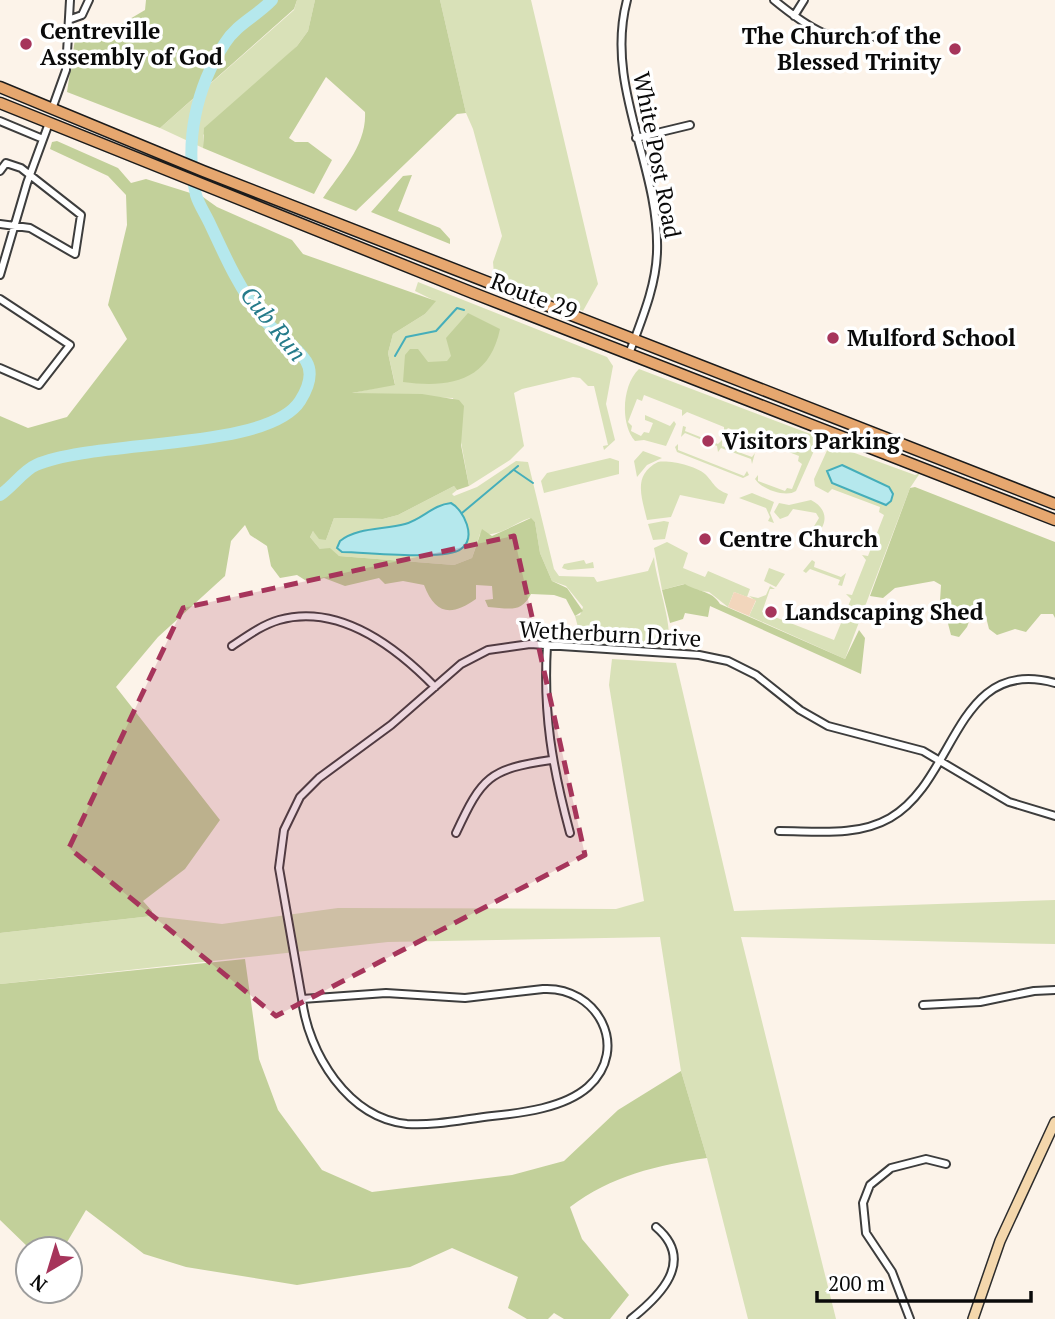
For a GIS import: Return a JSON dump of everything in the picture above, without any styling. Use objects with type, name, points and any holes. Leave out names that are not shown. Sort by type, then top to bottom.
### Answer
[{"type":"main road","name":"Route 29","points":[[0,87],[203,171],[1055,504]]},
{"type":"main road","name":"Route 29","points":[[0,103],[629,354],[1055,520]]},
{"type":"main road","points":[[972,1319],[1000,1241],[1055,1122]]},
{"type":"street","points":[[52,109],[66,70],[70,0]]},
{"type":"street","points":[[71,19],[82,15],[89,0]]},
{"type":"street","name":"White Post Road","points":[[627,0],[622,22],[622,63],[654,214],[658,251],[653,284],[629,354]]},
{"type":"street","points":[[774,0],[794,16],[847,41],[862,41],[876,36]]},
{"type":"street","points":[[794,16],[804,0]]},
{"type":"street","points":[[0,121],[43,139]]},
{"type":"street","points":[[0,275],[30,175],[50,123]]},
{"type":"street","points":[[636,138],[690,125]]},
{"type":"street","points":[[0,171],[6,163],[30,175],[81,215],[75,254],[30,228],[0,224]]},
{"type":"street","points":[[0,299],[70,345],[39,385],[0,369]]},
{"type":"street","points":[[232,646],[281,620],[322,618],[382,640],[403,655],[435,687]]},
{"type":"street","name":"Wetherburn Drive","points":[[302,999],[386,993],[466,998],[559,989],[579,996],[598,1013],[607,1040],[599,1073],[589,1086],[573,1096],[547,1105],[509,1114],[425,1124],[400,1123],[360,1105],[326,1068],[310,1038],[302,999],[279,868],[281,842],[288,819],[300,797],[319,778],[391,725],[461,664],[488,650],[517,644],[547,645],[720,659],[756,675],[800,710],[828,726],[855,735],[907,745],[1009,802],[1055,816]]},
{"type":"street","points":[[547,645],[545,695],[551,760],[570,833]]},
{"type":"street","points":[[779,831],[850,831],[880,823],[913,800],[976,702],[991,688],[1009,680],[1027,678],[1055,683]]},
{"type":"street","points":[[456,833],[471,798],[488,779],[509,768],[551,760]]},
{"type":"street","points":[[923,1005],[981,1002],[1034,991],[1055,990]]},
{"type":"street","points":[[910,1319],[892,1272],[866,1233],[863,1203],[870,1185],[891,1168],[926,1159],[946,1164]]},
{"type":"street","points":[[631,1319],[663,1290],[672,1271],[670,1247],[664,1234],[656,1227]]},
{"type":"highlighted area","points":[[514,536],[585,855],[276,1016],[69,848],[183,608]]},
{"type":"green space","points":[[146,0],[297,0],[294,9],[160,128],[67,92],[77,26],[113,29],[145,10]]},
{"type":"green space","points":[[297,0],[315,0],[308,31],[297,46],[203,135],[203,148],[160,128],[294,10]]},
{"type":"green space","points":[[315,0],[440,0],[466,113],[457,114],[356,211],[323,198],[357,147],[365,124],[365,112],[326,77],[289,138],[295,142],[308,142],[332,160],[314,194],[203,148],[204,128],[297,46],[308,31]]},
{"type":"green space","points":[[440,0],[531,0],[598,284],[583,311],[494,274],[493,262],[502,236],[473,129],[466,113]]},
{"type":"green space","points":[[57,141],[118,168],[131,183],[146,179],[203,197],[217,207],[292,240],[303,254],[436,301],[425,314],[393,334],[388,353],[395,385],[352,393],[422,394],[459,400],[464,406],[461,445],[469,486],[457,490],[454,486],[398,515],[383,519],[334,518],[326,540],[319,539],[313,531],[310,537],[320,549],[330,548],[339,556],[454,565],[472,558],[482,529],[492,536],[531,518],[535,522],[540,553],[552,581],[567,588],[583,611],[575,616],[566,599],[554,595],[531,594],[523,605],[518,607],[488,607],[485,600],[493,599],[492,586],[476,585],[476,599],[459,608],[445,610],[433,602],[424,585],[403,581],[385,584],[379,578],[345,586],[324,578],[308,582],[297,575],[280,578],[271,566],[267,546],[250,535],[245,525],[231,541],[225,576],[158,637],[116,687],[220,820],[185,869],[143,901],[152,911],[152,916],[0,933],[0,416],[28,428],[67,417],[127,339],[108,305],[127,225],[126,195],[108,176],[50,149],[52,142]]},
{"type":"green space","points":[[412,175],[398,211],[440,228],[450,239],[450,244],[371,212],[403,176]]},
{"type":"green space","points":[[418,282],[607,357],[613,366],[606,404],[615,440],[604,450],[603,446],[608,445],[594,386],[588,386],[580,378],[573,377],[522,389],[514,393],[524,446],[510,460],[469,486],[453,398],[347,394],[395,384],[388,353],[393,334],[425,314],[435,301],[415,291]]},
{"type":"green space","points":[[468,313],[500,329],[495,347],[477,371],[451,382],[403,382],[405,355],[410,349],[418,349],[428,362],[447,361],[451,356],[446,338]]},
{"type":"green space","points":[[639,369],[813,435],[817,444],[796,491],[786,493],[774,491],[758,483],[755,479],[758,475],[758,481],[785,491],[787,488],[792,489],[802,464],[798,461],[799,456],[728,428],[724,433],[724,427],[687,412],[682,416],[682,410],[644,395],[642,401],[637,399],[628,422],[632,426],[631,431],[641,436],[644,432],[649,433],[653,423],[645,420],[645,415],[670,426],[674,421],[676,424],[666,446],[644,440],[635,441],[627,425],[625,405],[629,385]]},
{"type":"green space","points":[[683,426],[686,427],[685,431],[718,444],[722,440],[722,446],[752,457],[755,453],[752,464],[751,459],[721,448],[718,452],[717,446],[685,433],[681,437]]},
{"type":"green space","points":[[678,444],[678,450],[744,476],[747,471],[749,475],[743,478],[677,452],[675,447]]},
{"type":"green space","points":[[830,444],[915,475],[920,473],[910,488],[845,659],[749,616],[756,601],[749,596],[758,598],[766,595],[770,586],[775,589],[770,589],[762,612],[834,640],[851,599],[846,594],[852,595],[866,560],[862,555],[868,556],[884,515],[879,512],[880,507],[832,489],[828,493],[815,486],[814,479]]},
{"type":"green space","points":[[643,451],[662,458],[647,465],[637,477],[634,461]]},
{"type":"green space","points":[[610,458],[619,461],[619,474],[544,493],[541,481],[547,473]]},
{"type":"green space","points":[[516,461],[528,462],[554,569],[559,576],[594,577],[597,582],[648,571],[654,557],[669,629],[667,648],[582,642],[575,616],[580,615],[583,607],[566,586],[552,581],[540,553],[535,522],[530,518],[494,534],[480,534],[472,558],[454,565],[339,556],[320,549],[310,537],[313,531],[326,540],[334,518],[383,519],[398,515],[454,486],[457,490],[452,494],[454,496],[477,487]]},
{"type":"green space","points":[[658,462],[684,464],[703,472],[718,488],[728,494],[724,504],[680,495],[671,517],[647,520],[641,495],[642,480],[650,467]]},
{"type":"green space","points":[[915,487],[1055,542],[1055,618],[1053,614],[1041,614],[1026,632],[1015,629],[997,635],[989,629],[984,609],[970,619],[959,637],[951,635],[945,612],[947,598],[940,601],[941,585],[934,581],[895,588],[883,598],[870,596],[910,488]]},
{"type":"green space","points":[[752,493],[774,502],[770,513],[774,523],[768,521],[770,517],[766,508],[739,498]]},
{"type":"green space","points":[[811,500],[820,507],[824,516],[823,526],[816,535],[813,528],[819,518],[816,513],[793,509],[788,516],[780,519],[774,512],[779,503],[789,505]]},
{"type":"green space","points":[[669,522],[665,539],[653,540],[648,524]]},
{"type":"green space","points":[[667,542],[688,553],[683,568],[705,577],[708,571],[750,589],[747,597],[734,592],[728,607],[709,592],[693,590],[684,584],[662,590],[654,548]]},
{"type":"green space","points":[[584,560],[586,564],[593,562],[594,568],[562,568],[564,564]]},
{"type":"green space","points":[[812,560],[815,562],[814,567],[841,577],[846,573],[842,586],[838,585],[840,580],[810,569],[806,573],[803,571]]},
{"type":"green space","points":[[769,568],[785,574],[776,587],[764,581]]},
{"type":"green space","points":[[685,584],[709,594],[720,604],[845,659],[859,630],[865,638],[861,674],[710,606],[708,617],[685,613],[683,619],[670,623],[662,590]]},
{"type":"green space","points":[[612,659],[676,663],[734,911],[1055,900],[1055,944],[741,937],[836,1319],[748,1319],[707,1158],[681,1071],[660,937],[388,942],[0,984],[0,933],[152,916],[222,924],[338,908],[616,909],[644,901],[609,685]]},
{"type":"green space","points":[[245,959],[259,1059],[278,1110],[322,1170],[372,1192],[512,1175],[564,1161],[618,1110],[681,1071],[707,1158],[670,1164],[618,1180],[570,1207],[582,1239],[629,1295],[610,1319],[564,1319],[554,1313],[548,1319],[527,1319],[508,1308],[518,1277],[452,1248],[410,1267],[297,1285],[186,1267],[144,1254],[86,1210],[71,1235],[16,1235],[0,1220],[0,984]]},
{"type":"sand","points":[[734,592],[756,600],[749,616],[728,607]]},
{"type":"water","points":[[842,465],[889,487],[893,494],[891,501],[886,505],[832,483],[827,471]]},
{"type":"water","points":[[451,503],[464,518],[468,531],[466,544],[453,553],[404,555],[342,552],[337,548],[340,541],[347,536],[405,524],[438,506]]},
{"type":"waterway","name":"Cub Run","points":[[0,495],[36,465],[98,451],[178,442],[254,428],[282,417],[303,397],[309,376],[306,361],[266,322],[233,272],[196,195],[191,156],[195,116],[215,60],[230,36],[272,0]]},
{"type":"waterway","points":[[395,356],[406,337],[436,331],[457,308],[464,310]]},
{"type":"waterway","points":[[462,513],[518,466]]},
{"type":"waterway","points":[[514,470],[533,483]]},
{"type":"place","name":"Centreville Assembly of God","points":[[26,44]]},
{"type":"place","name":"The Church of the Blessed Trinity","points":[[955,49]]},
{"type":"place","name":"Mulford School","points":[[833,338]]},
{"type":"place","name":"Visitors Parking","points":[[708,441]]},
{"type":"place","name":"Centre Church","points":[[705,539]]},
{"type":"place","name":"Landscaping Shed","points":[[771,612]]}]
